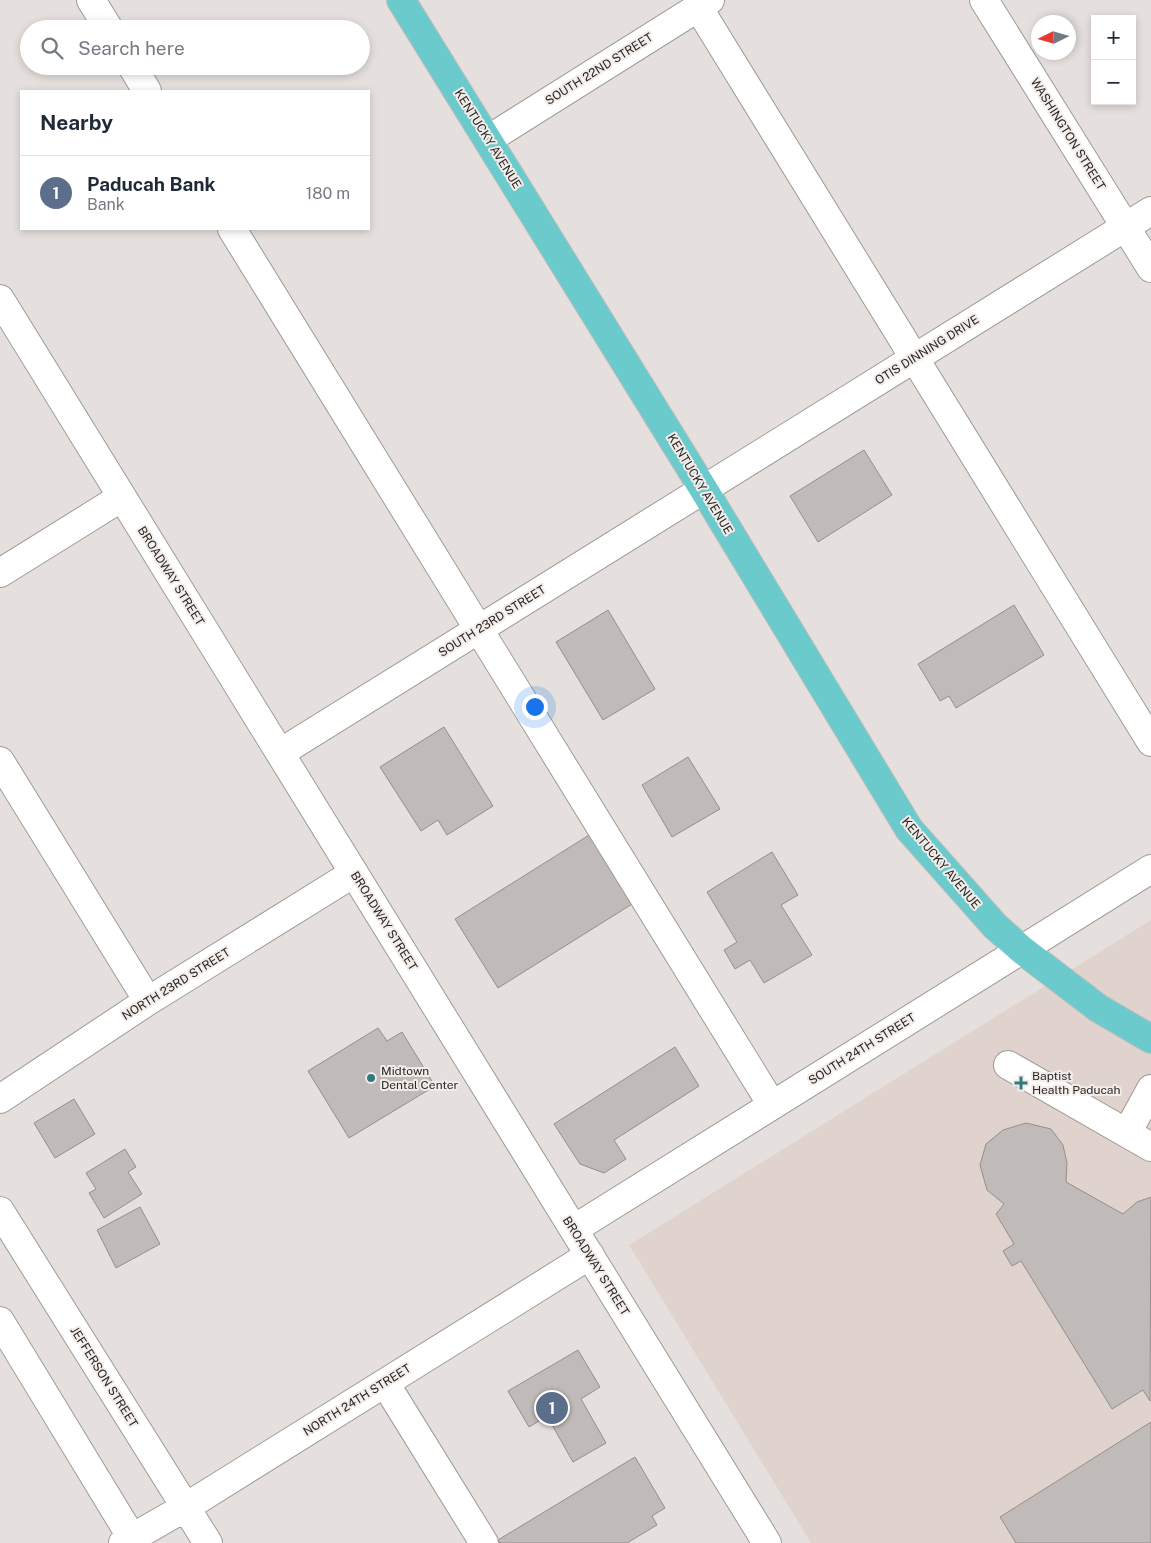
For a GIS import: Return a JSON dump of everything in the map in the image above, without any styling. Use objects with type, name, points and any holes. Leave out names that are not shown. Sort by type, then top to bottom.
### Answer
[{"type":"main road","name":"KENTUCKY AVENUE","points":[[401,0],[489,139],[909,829],[995,926],[1022,950],[1098,1008],[1151,1039]]},
{"type":"street","points":[[91,0],[103,20]]},
{"type":"street","name":"WASHINGTON STREET","points":[[984,0],[1151,268]]},
{"type":"street","points":[[704,4],[914,358],[1151,742]]},
{"type":"street","name":"SOUTH 22ND STREET","points":[[489,139],[704,4]]},
{"type":"street","points":[[137,75],[146,90]]},
{"type":"street","name":"OTIS DINNING DRIVE","points":[[704,490],[1151,211]]},
{"type":"street","points":[[233,230],[772,1105]]},
{"type":"street","name":"BROADWAY STREET","points":[[0,299],[767,1543]]},
{"type":"street","name":"SOUTH 23RD STREET","points":[[280,752],[704,490]]},
{"type":"street","points":[[0,573],[122,497]]},
{"type":"street","points":[[0,761],[148,1001]]},
{"type":"street","name":"SOUTH 24TH STREET","points":[[574,1228],[1151,869]]},
{"type":"street","name":"NORTH 23RD STREET","points":[[0,1099],[148,1001],[354,873]]},
{"type":"street","points":[[1008,1065],[1151,1147]]},
{"type":"street","points":[[1127,1133],[1151,1089]]},
{"type":"street","name":"JEFFERSON STREET","points":[[0,1211],[208,1543]]},
{"type":"street","name":"NORTH 24TH STREET","points":[[130,1541],[590,1255]]},
{"type":"street","points":[[0,1322],[130,1541]]},
{"type":"street","points":[[385,1383],[484,1543]]},
{"type":"shaded area","name":"Baptist Health Paducah","points":[[1151,920],[1151,1543],[811,1543],[629,1245]]},
{"type":"building","points":[[864,450],[892,495],[818,542],[790,496]]},
{"type":"building","points":[[1014,605],[1044,655],[956,708],[949,696],[940,701],[918,664]]},
{"type":"building","points":[[608,610],[655,689],[603,720],[556,642]]},
{"type":"building","points":[[444,727],[493,806],[447,835],[438,820],[421,831],[380,767]]},
{"type":"building","points":[[688,757],[720,809],[672,837],[642,785]]},
{"type":"building","points":[[594,832],[637,901],[498,988],[455,919]]},
{"type":"building","points":[[772,852],[798,895],[781,905],[812,955],[764,983],[750,960],[735,969],[724,950],[737,942],[707,892]]},
{"type":"building","name":"Midtown Dental Center","points":[[378,1028],[387,1041],[402,1032],[435,1086],[349,1138],[308,1071]]},
{"type":"building","points":[[675,1047],[699,1086],[614,1140],[626,1159],[604,1173],[580,1164],[554,1124]]},
{"type":"building","points":[[74,1099],[95,1134],[55,1158],[34,1123]]},
{"type":"building","points":[[1026,1123],[1051,1129],[1063,1145],[1067,1163],[1066,1182],[1123,1214],[1137,1202],[1151,1197],[1150,1401],[1143,1390],[1112,1409],[1021,1261],[1012,1266],[1003,1251],[1014,1244],[996,1214],[1004,1204],[987,1190],[980,1165],[986,1144],[1003,1130]]},
{"type":"building","points":[[125,1149],[136,1167],[128,1172],[142,1194],[104,1218],[89,1193],[96,1189],[86,1173]]},
{"type":"building","points":[[140,1207],[160,1244],[116,1268],[97,1230]]},
{"type":"building","points":[[578,1350],[600,1387],[581,1399],[606,1443],[573,1462],[547,1416],[529,1427],[508,1391]]},
{"type":"building","points":[[1151,1422],[1151,1543],[1016,1543],[1000,1517]]},
{"type":"building","points":[[635,1457],[665,1508],[652,1516],[657,1525],[627,1543],[500,1543],[498,1540]]},
{"type":"place","name":"Midtown Dental Center","points":[[371,1078]]},
{"type":"place","name":"Baptist Health Paducah","points":[[1021,1083]]},
{"type":"place","name":"Paducah Bank","points":[[552,1408]]}]
